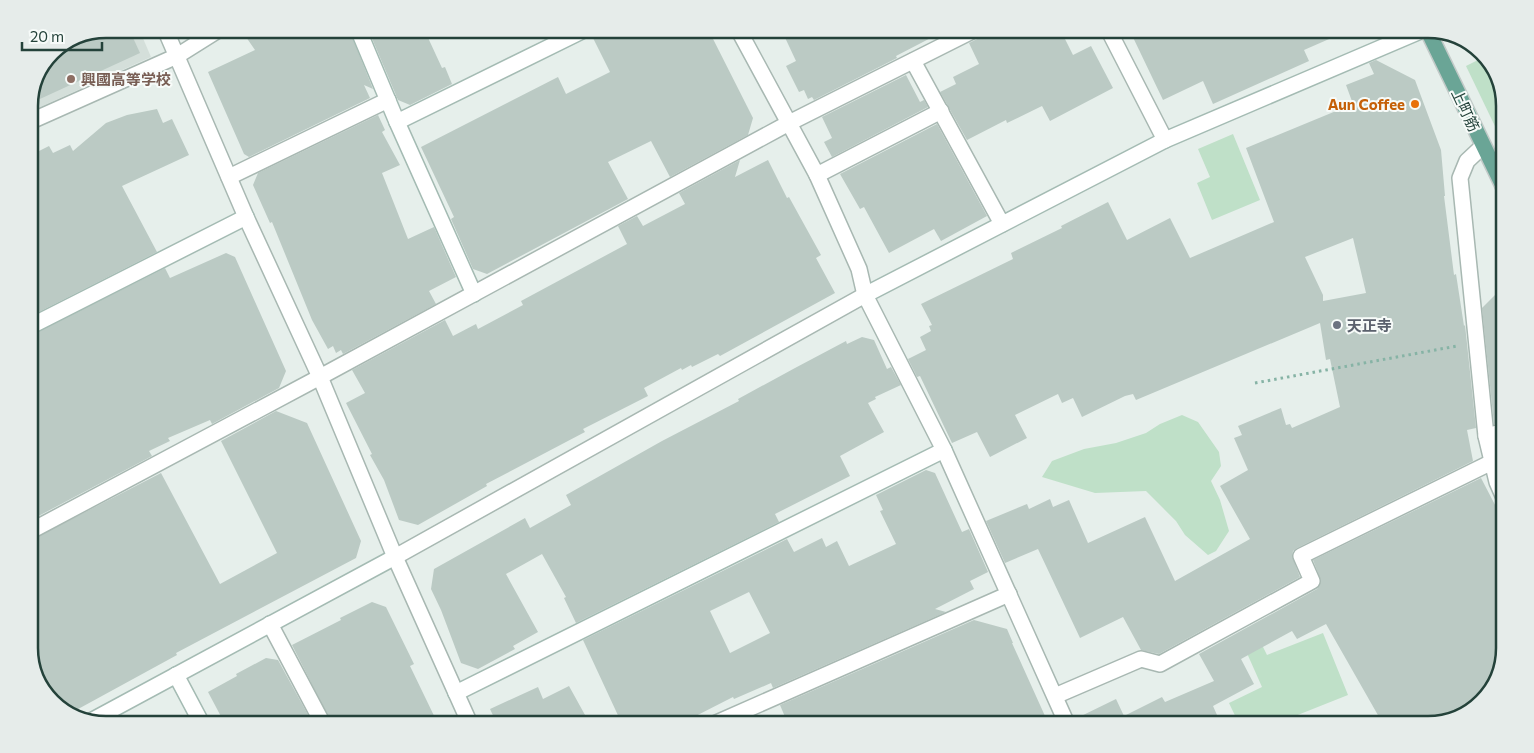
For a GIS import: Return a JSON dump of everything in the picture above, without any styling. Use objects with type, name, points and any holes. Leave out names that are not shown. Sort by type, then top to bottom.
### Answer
[{"type":"main road","name":"上町筋","points":[[1430,38],[1496,172]]},
{"type":"street","points":[[169,38],[246,217],[320,377],[396,557],[466,716]]},
{"type":"street","points":[[38,118],[177,56],[206,38]]},
{"type":"street","points":[[362,38],[474,294]]},
{"type":"street","points":[[397,122],[568,38]]},
{"type":"street","points":[[743,38],[817,175],[859,268],[865,295],[944,450],[1063,716]]},
{"type":"street","points":[[38,527],[789,123],[958,38]]},
{"type":"street","points":[[1113,38],[1166,140]]},
{"type":"street","points":[[101,716],[396,557],[865,295],[1166,140],[1405,38]]},
{"type":"street","points":[[913,61],[1002,224]]},
{"type":"street","points":[[229,177],[388,100]]},
{"type":"street","points":[[817,175],[941,110]]},
{"type":"street","points":[[1483,146],[1467,161],[1460,178],[1486,436],[1496,478]]},
{"type":"street","points":[[38,322],[246,217]]},
{"type":"street","points":[[1486,436],[1496,433]]},
{"type":"street","points":[[456,693],[944,450]]},
{"type":"street","points":[[1054,696],[1141,659],[1160,664],[1312,581],[1301,556],[1492,462]]},
{"type":"street","points":[[732,716],[1009,594]]},
{"type":"street","points":[[270,624],[319,716]]},
{"type":"street","points":[[176,675],[198,716]]},
{"type":"path","points":[[1255,383],[1478,342]]},
{"type":"shaded area","name":"興國高等学校","points":[[143,38],[151,57],[38,108],[40,88],[49,68],[57,57],[79,43],[92,39]]},
{"type":"green space","points":[[1479,60],[1483,65],[1495,92],[1496,128],[1466,66]]},
{"type":"green space","points":[[1233,134],[1260,200],[1212,220],[1197,183],[1210,177],[1198,149]]},
{"type":"green space","points":[[1182,415],[1198,422],[1219,452],[1221,466],[1211,481],[1220,500],[1229,531],[1216,551],[1208,555],[1185,535],[1176,521],[1146,491],[1095,493],[1042,477],[1052,461],[1084,449],[1116,443],[1146,433],[1160,424]]},
{"type":"green space","points":[[1323,633],[1348,695],[1295,716],[1235,716],[1229,703],[1262,687],[1242,642],[1257,635],[1267,655]]},
{"type":"building","points":[[133,38],[140,53],[38,100],[43,79],[49,68],[57,57],[79,43],[92,39]]},
{"type":"building","points":[[247,38],[353,38],[373,89],[364,85],[370,98],[249,157],[244,154],[208,72],[255,50]]},
{"type":"building","points":[[372,38],[428,38],[442,68],[445,67],[452,84],[410,105],[398,100]]},
{"type":"building","points":[[593,38],[713,38],[753,118],[748,135],[670,177],[651,141],[608,162],[628,199],[487,274],[473,269],[451,219],[454,217],[421,147],[558,77],[566,94],[610,72]]},
{"type":"building","points":[[785,38],[931,38],[896,56],[897,58],[814,100],[812,97],[808,99],[804,90],[799,92],[786,66],[796,61]]},
{"type":"building","points":[[979,38],[1064,38],[1073,55],[1091,46],[1113,88],[1050,121],[1042,106],[1007,123],[1006,120],[967,140],[940,92],[956,84],[953,77],[979,64],[969,43]]},
{"type":"building","points":[[1133,38],[1331,38],[1304,50],[1309,61],[1213,104],[1203,81],[1163,100]]},
{"type":"building","points":[[1376,60],[1415,80],[1441,150],[1444,196],[1454,275],[1456,274],[1465,325],[1476,428],[1467,430],[1473,461],[1297,548],[1293,551],[1292,556],[1300,577],[1159,654],[1141,650],[1123,617],[1080,638],[1038,549],[1005,563],[986,521],[1027,504],[1029,509],[1050,499],[1053,507],[1069,500],[1088,543],[1145,517],[1175,581],[1250,539],[1220,486],[1248,470],[1234,438],[1242,435],[1238,426],[1281,408],[1286,425],[1290,424],[1292,428],[1340,407],[1330,359],[1326,360],[1320,323],[1136,400],[1133,394],[1125,396],[1082,417],[1073,398],[1062,403],[1058,394],[1015,415],[1027,438],[990,457],[977,432],[952,443],[920,376],[917,377],[908,359],[926,350],[920,337],[931,331],[929,326],[932,325],[921,304],[1013,259],[1011,253],[1062,228],[1061,226],[1108,202],[1127,240],[1170,218],[1190,258],[1274,222],[1246,148],[1353,104],[1346,85],[1374,74],[1369,63]],"holes":[[[1353,238],[1366,293],[1323,301],[1323,295],[1305,257]]]},
{"type":"building","points":[[906,75],[920,102],[924,100],[928,107],[832,157],[824,142],[832,138],[822,117]]},
{"type":"building","points":[[157,109],[163,123],[172,119],[189,155],[122,186],[157,252],[38,312],[38,152],[49,146],[53,153],[70,145],[73,151],[106,123],[127,115]]},
{"type":"building","points":[[378,115],[385,130],[382,132],[400,165],[382,173],[408,239],[434,227],[456,277],[429,291],[436,304],[343,354],[341,350],[336,353],[333,346],[328,349],[312,320],[272,222],[270,223],[253,185],[258,173]]},
{"type":"building","points":[[937,124],[987,216],[941,241],[934,229],[889,253],[864,207],[860,209],[840,174]]},
{"type":"building","points":[[740,160],[735,177],[768,160],[787,198],[789,197],[821,255],[816,258],[835,293],[720,356],[718,354],[692,367],[691,365],[682,370],[681,368],[644,388],[648,396],[583,429],[585,432],[486,484],[487,486],[418,525],[399,520],[384,480],[346,403],[365,393],[352,370],[445,320],[453,336],[476,324],[478,329],[523,305],[521,301],[627,244],[618,226],[637,216],[643,226],[685,204],[679,193]]},
{"type":"building","points":[[226,253],[235,257],[286,371],[279,388],[212,424],[210,420],[168,438],[170,441],[149,451],[152,456],[38,516],[38,332],[165,268],[170,278]]},
{"type":"building","points":[[1496,294],[1496,423],[1494,424],[1482,308]]},
{"type":"building","points":[[862,337],[874,340],[887,369],[891,367],[901,385],[875,397],[876,399],[868,403],[884,432],[840,456],[850,476],[775,514],[779,522],[576,623],[564,598],[566,597],[542,554],[506,574],[538,632],[513,646],[515,649],[478,669],[461,663],[431,589],[434,569],[525,518],[530,528],[571,505],[566,495],[662,441],[739,401],[738,399],[795,368],[846,341],[847,344]]},
{"type":"building","points":[[276,411],[307,423],[361,541],[356,558],[176,653],[177,655],[75,709],[54,692],[44,678],[39,661],[38,536],[161,473],[220,584],[277,553],[221,441]]},
{"type":"building","points":[[926,470],[935,473],[962,532],[969,529],[988,572],[970,581],[974,589],[935,609],[946,612],[773,688],[771,683],[734,699],[733,697],[696,716],[618,716],[583,640],[787,539],[794,552],[822,538],[826,547],[837,541],[849,566],[896,544],[880,511],[883,510],[876,495]],"holes":[[[749,592],[770,633],[730,653],[710,611]]]},
{"type":"building","points":[[1481,478],[1496,507],[1496,657],[1490,678],[1480,692],[1466,704],[1455,710],[1438,715],[1378,716],[1326,624],[1297,639],[1292,631],[1241,659],[1254,684],[1213,706],[1217,716],[1124,716],[1162,697],[1165,702],[1214,681],[1199,654],[1317,589],[1321,581],[1313,560]]},
{"type":"building","points":[[372,602],[386,607],[414,664],[410,666],[434,716],[328,716],[292,645],[341,620],[340,618]]},
{"type":"building","points":[[974,620],[1007,629],[1045,716],[785,716],[780,705]]},
{"type":"building","points":[[266,658],[278,660],[309,716],[221,716],[208,692],[237,676],[236,674]]},
{"type":"building","points":[[569,686],[586,716],[493,716],[490,709],[538,687],[543,699]]},
{"type":"building","points":[[1116,699],[1124,716],[1081,716]]},
{"type":"place","name":"興國高等学校","points":[[71,79]]},
{"type":"place","name":"Aun Coffee","points":[[1415,104]]},
{"type":"place","name":"天正寺","points":[[1337,325]]}]
